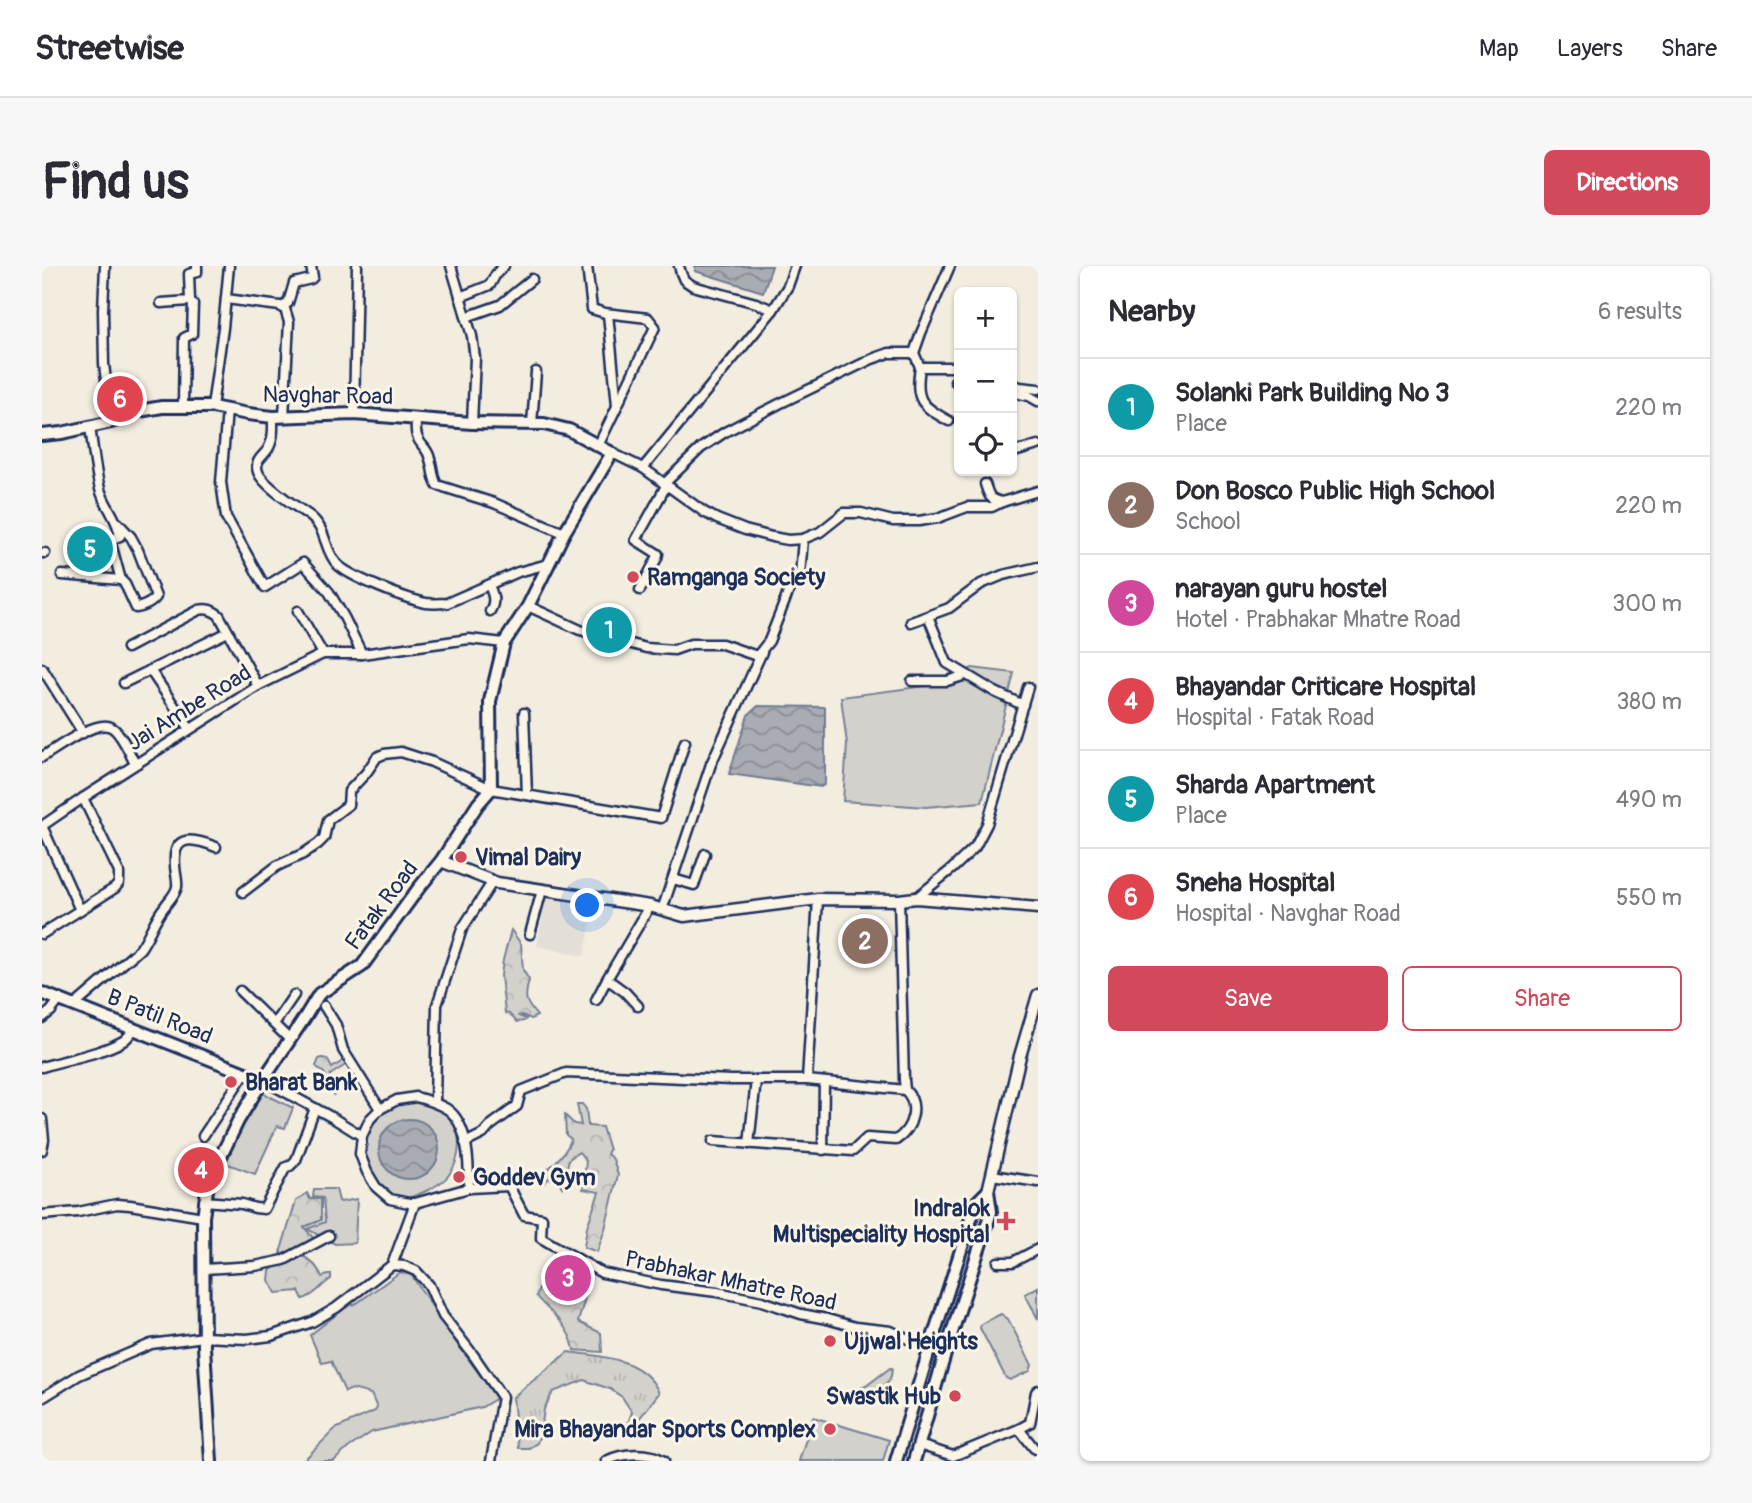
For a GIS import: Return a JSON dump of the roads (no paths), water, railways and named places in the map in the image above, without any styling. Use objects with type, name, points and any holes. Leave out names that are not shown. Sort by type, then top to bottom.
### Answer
[{"type":"main road","name":"Navghar Road","points":[[42,435],[111,422],[139,411],[183,406],[212,407],[279,417],[354,414],[472,423],[544,424],[569,430],[612,453]]},
{"type":"main road","points":[[491,789],[491,701],[504,643],[528,606],[564,533],[612,453]]},
{"type":"main road","name":"Fatak Road","points":[[211,1461],[204,1337],[203,1217],[208,1183],[238,1121],[318,994],[362,966],[491,789]]},
{"type":"main road","name":"B Patil Road","points":[[42,993],[263,1080]]},
{"type":"main road","points":[[896,1461],[976,1203],[988,1191]]},
{"type":"main road","points":[[914,1461],[991,1212],[988,1191]]},
{"type":"street","points":[[105,266],[104,364],[111,422]]},
{"type":"street","points":[[183,406],[184,338],[192,334],[193,304],[190,301],[189,274],[197,272],[197,266]]},
{"type":"street","points":[[212,407],[229,266]]},
{"type":"street","points":[[282,307],[288,303],[294,283],[311,279],[312,266]]},
{"type":"street","points":[[354,414],[357,266]]},
{"type":"street","points":[[451,266],[472,336],[475,358],[472,423]]},
{"type":"street","points":[[460,297],[490,285],[504,266]]},
{"type":"street","points":[[587,266],[592,309],[608,314],[648,318],[655,327],[598,446]]},
{"type":"street","points":[[679,266],[684,279],[694,285],[773,310]]},
{"type":"street","points":[[643,468],[773,310],[788,286],[795,266]]},
{"type":"street","points":[[949,421],[932,412],[920,398],[917,387],[919,367],[914,353],[950,266]]},
{"type":"street","points":[[466,317],[500,305],[532,279]]},
{"type":"street","points":[[226,299],[280,306],[288,315],[279,417],[268,449],[258,461],[257,470],[277,492],[319,525],[330,555],[338,566],[385,589],[436,604],[447,603],[518,572],[548,564]]},
{"type":"street","points":[[161,303],[190,301]]},
{"type":"street","points":[[608,314],[617,406]]},
{"type":"street","points":[[640,590],[657,554],[636,540],[665,485],[701,448],[725,432],[872,359],[889,353],[914,353]]},
{"type":"street","points":[[919,367],[954,367]]},
{"type":"street","points":[[532,424],[536,372]]},
{"type":"street","points":[[1017,389],[1038,389]]},
{"type":"street","points":[[1017,390],[1038,401]]},
{"type":"street","points":[[227,410],[221,482],[226,517],[244,551],[265,587],[303,563],[329,592],[362,654]]},
{"type":"street","points":[[416,418],[416,434],[426,449],[437,485],[494,503],[564,533]]},
{"type":"street","points":[[90,427],[100,490],[118,523],[131,537],[156,597],[154,601],[136,608],[125,583],[121,580],[110,540],[120,536],[118,523]]},
{"type":"street","points":[[1017,451],[1038,445]]},
{"type":"street","points":[[612,453],[643,468],[717,519],[745,530],[788,540],[803,539],[820,532],[844,513],[861,513],[893,521],[919,521],[938,518],[967,507],[992,507],[1038,491]]},
{"type":"street","points":[[985,484],[993,500],[1003,502]]},
{"type":"street","points":[[993,500],[1015,493]]},
{"type":"street","points":[[662,910],[711,764],[769,641],[792,583],[800,575],[803,539]]},
{"type":"street","points":[[911,622],[949,608],[981,584],[1003,575],[1038,567]]},
{"type":"street","points":[[62,575],[121,580]]},
{"type":"street","points":[[489,585],[494,598],[490,611]]},
{"type":"street","points":[[528,606],[580,630],[646,648],[674,650],[691,644],[722,645],[754,655],[763,651]]},
{"type":"street","points":[[127,648],[199,610],[212,610],[219,615],[258,686]]},
{"type":"street","points":[[298,611],[323,654]]},
{"type":"street","points":[[928,616],[947,663],[995,692],[1023,705]]},
{"type":"street","points":[[124,683],[229,632]]},
{"type":"street","name":"Jai Ambe Road","points":[[42,826],[258,686],[323,654],[362,654],[469,639],[504,643]]},
{"type":"street","points":[[42,668],[83,733]]},
{"type":"street","points":[[150,670],[190,729]]},
{"type":"street","points":[[912,681],[947,681],[966,674]]},
{"type":"street","points":[[916,898],[975,847],[987,824],[1028,687]]},
{"type":"street","points":[[524,712],[527,795]]},
{"type":"street","points":[[42,757],[83,733],[104,725],[117,732],[135,764]]},
{"type":"street","points":[[243,892],[277,866],[318,845],[324,838],[328,821],[348,805],[349,791],[377,757],[384,754],[410,754],[491,789],[661,818],[685,742]]},
{"type":"street","points":[[42,934],[115,888],[120,880],[119,872],[83,798]]},
{"type":"street","points":[[42,826],[80,910]]},
{"type":"street","points":[[75,1005],[146,940],[177,887],[174,855],[178,847],[190,840],[216,847]]},
{"type":"street","points":[[673,879],[694,885],[705,854]]},
{"type":"street","points":[[441,861],[493,881],[650,906],[684,916],[818,899],[916,898],[1038,908]]},
{"type":"street","points":[[435,1102],[437,1005],[461,929],[493,881]]},
{"type":"street","points":[[530,934],[542,890]]},
{"type":"street","points":[[807,1080],[818,899]]},
{"type":"street","points":[[899,900],[905,1090]]},
{"type":"street","points":[[596,1000],[650,906]]},
{"type":"street","points":[[607,979],[638,1006]]},
{"type":"street","points":[[240,991],[290,1040]]},
{"type":"street","points":[[274,1024],[294,995]]},
{"type":"street","points":[[988,1191],[1020,1056],[1038,995]]},
{"type":"street","points":[[42,1018],[60,999]]},
{"type":"street","points":[[324,1006],[336,1025],[343,1050],[380,1109]]},
{"type":"street","points":[[42,1067],[122,1041],[129,1037],[134,1029]]},
{"type":"street","points":[[203,1136],[245,1073]]},
{"type":"street","points":[[465,1143],[483,1135],[490,1126],[517,1106],[521,1091],[566,1073],[807,1080],[905,1090],[914,1104],[907,1130],[901,1137],[896,1140],[867,1138],[853,1151],[713,1141]]},
{"type":"street","points":[[263,1080],[362,1136]]},
{"type":"street","points":[[749,1144],[756,1080]]},
{"type":"street","points":[[823,1150],[824,1082]]},
{"type":"street","points":[[416,1097],[435,1102],[450,1111],[460,1126],[465,1143],[469,1160],[469,1188],[415,1203],[390,1199],[376,1187],[360,1154],[362,1136],[370,1119],[380,1109],[397,1100],[416,1097]]},
{"type":"street","points":[[205,1201],[264,1209],[286,1167],[296,1160],[316,1108]]},
{"type":"street","points":[[42,1119],[42,1150]]},
{"type":"street","points":[[992,1175],[1038,1182]]},
{"type":"street","name":"Prabhakar Mhatre Road","points":[[469,1188],[509,1186],[524,1215],[542,1218],[541,1238],[602,1273],[762,1301],[855,1327],[891,1331],[945,1354]]},
{"type":"street","points":[[42,1398],[79,1375],[151,1343],[204,1337],[247,1339],[271,1336],[312,1322],[336,1308],[392,1265],[415,1203]]},
{"type":"street","points":[[42,1215],[117,1204],[203,1217]]},
{"type":"street","points":[[204,1269],[254,1266],[284,1260],[329,1236]]},
{"type":"street","points":[[998,1262],[1013,1262],[1038,1249]]},
{"type":"street","points":[[392,1265],[416,1271],[429,1285],[443,1316],[502,1397],[491,1461]]},
{"type":"street","points":[[919,1445],[953,1456],[1019,1429],[1030,1423],[1038,1390]]},
{"type":"street","points":[[1019,1429],[1038,1450]]},
{"type":"street","points":[[606,1461],[619,1456],[649,1455],[664,1461]]},
{"type":"water","points":[[695,266],[772,266],[763,292],[695,271]]},
{"type":"water","points":[[758,706],[825,707],[825,784],[821,787],[729,774],[748,715]]},
{"type":"water","points":[[409,1119],[426,1124],[434,1132],[439,1149],[434,1166],[426,1174],[409,1179],[392,1174],[384,1166],[379,1149],[384,1132],[392,1124]]},
{"type":"place","name":"Sneha Hospital","points":[[120,399]]},
{"type":"place","name":"Sharda Apartment","points":[[90,549]]},
{"type":"place","name":"Ramganga Society","points":[[633,577]]},
{"type":"place","name":"Solanki Park Building No 3","points":[[609,630]]},
{"type":"place","name":"Vimal Dairy","points":[[461,857]]},
{"type":"place","name":"Don Bosco Public High School","points":[[865,941]]},
{"type":"place","name":"Bharat Bank","points":[[231,1082]]},
{"type":"place","name":"Bhayandar Criticare Hospital","points":[[201,1170]]},
{"type":"place","name":"Goddev Gym","points":[[459,1177]]},
{"type":"place","name":"Indralok Multispeciality Hospital","points":[[1006,1221]]},
{"type":"place","name":"narayan guru hostel","points":[[568,1278]]},
{"type":"place","name":"Ujjwal Heights","points":[[830,1341]]},
{"type":"place","name":"Swastik Hub","points":[[955,1396]]},
{"type":"place","name":"Mira Bhayandar Sports Complex","points":[[830,1429]]}]
